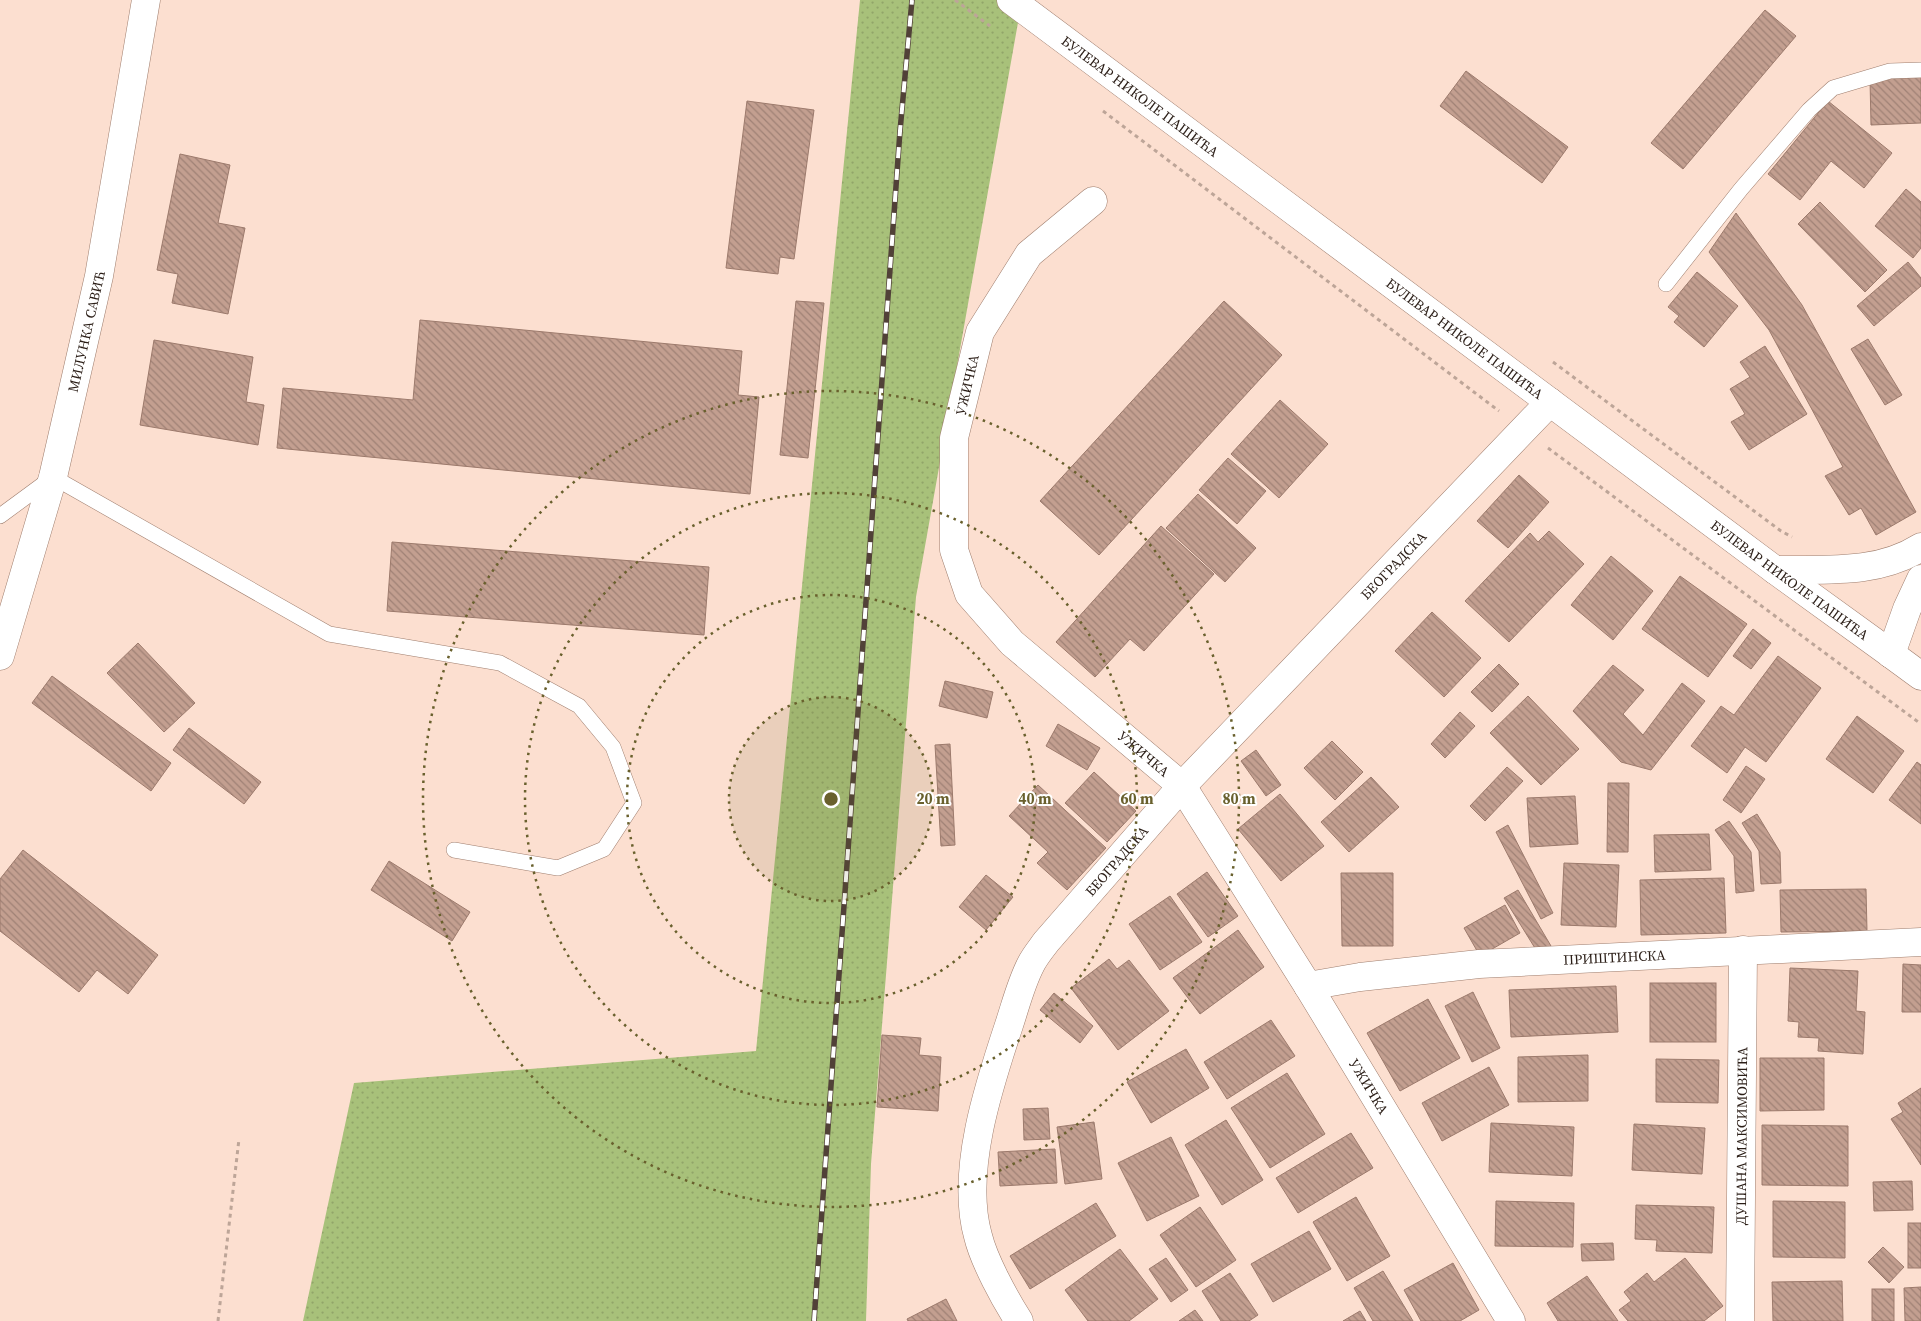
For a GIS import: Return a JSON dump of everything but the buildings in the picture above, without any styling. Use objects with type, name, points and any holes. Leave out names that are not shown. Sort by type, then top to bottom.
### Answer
[{"type":"street","name":"МИЛУНКА САВИЋ","points":[[0,656],[53,477],[99,276],[146,0]]},
{"type":"street","name":"БУЛЕВАР НИКОЛЕ ПАШИЋА","points":[[1011,0],[1775,570],[1921,676]]},
{"type":"street","name":"УЖИЧКА","points":[[1093,201],[1030,254],[980,332],[954,438],[954,550],[968,594],[1012,643],[1182,786],[1308,986],[1511,1321]]},
{"type":"street","name":"БЕОГРАДСКА","points":[[1019,1321],[995,1278],[978,1236],[973,1207],[973,1182],[978,1135],[994,1069],[1031,963],[1046,942],[1182,786],[1550,402]]},
{"type":"street","points":[[1775,570],[1865,568],[1901,558],[1921,546]]},
{"type":"street","points":[[1891,654],[1907,609],[1921,578]]},
{"type":"street","points":[[1891,654],[1921,625]]},
{"type":"street","name":"ПРИШТИНСКА","points":[[1308,986],[1360,977],[1479,964],[1921,942]]},
{"type":"street","name":"ДУШАНА МАКСИМОВИЋА","points":[[1740,1321],[1744,950]]},
{"type":"lane","points":[[1666,284],[1741,189],[1809,110],[1833,88],[1890,71],[1921,70]]},
{"type":"lane","points":[[0,516],[53,477],[329,634],[500,663],[579,706],[613,747],[634,803],[604,850],[558,868],[454,850]]},
{"type":"path","points":[[1102,110],[1524,430],[1921,724]]},
{"type":"path","points":[[218,1321],[239,1139]]},
{"type":"green space","points":[[860,0],[1022,0],[916,597],[871,1164],[866,1321],[303,1321],[354,1083],[756,1051]]},
{"type":"railway","points":[[814,1321],[900,131],[912,0]]}]
